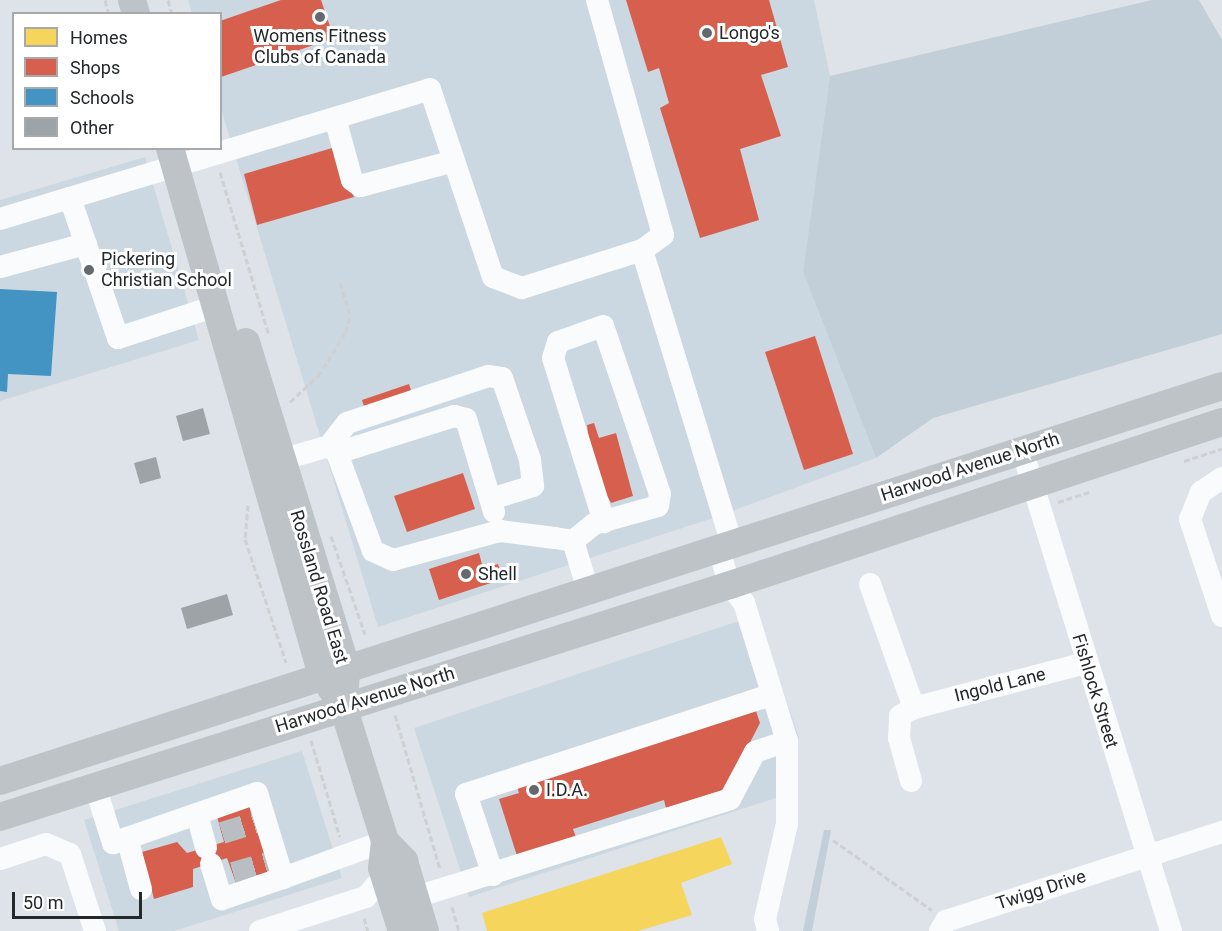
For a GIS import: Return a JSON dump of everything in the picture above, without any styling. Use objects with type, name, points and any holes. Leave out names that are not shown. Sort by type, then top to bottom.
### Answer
[{"type":"main road","name":"Rossland Road East","points":[[189,157],[216,306],[334,672]]},
{"type":"main road","name":"Rossland Road East","points":[[189,157],[281,460],[343,706]]},
{"type":"main road","name":"Harwood Avenue North","points":[[0,782],[1222,386]]},
{"type":"main road","name":"Harwood Avenue North","points":[[0,817],[343,706],[737,594],[769,573],[1222,422]]},
{"type":"main road","points":[[343,706],[386,841],[385,875],[404,912],[425,931]]},
{"type":"main road","points":[[386,841],[404,861],[404,912]]},
{"type":"street","points":[[222,148],[335,118],[430,89],[493,277],[522,288],[642,250],[663,234],[597,0]]},
{"type":"street","points":[[335,118],[352,180],[360,186],[454,161]]},
{"type":"street","points":[[0,219],[215,150]]},
{"type":"street","points":[[70,198],[118,338],[216,306]]},
{"type":"street","points":[[0,267],[86,244]]},
{"type":"street","points":[[642,250],[737,594],[787,741],[787,824],[765,919],[768,931]]},
{"type":"street","points":[[491,499],[533,486],[530,460],[502,378],[488,376],[347,423],[333,450],[373,551],[393,560],[500,531],[573,541],[604,522],[658,506],[660,494],[614,352],[603,326],[558,342],[553,358],[604,522]]},
{"type":"street","points":[[281,460],[333,450],[454,416],[466,419],[500,531]]},
{"type":"street","name":"Fishlock Street","points":[[1022,450],[1086,663],[1171,931]]},
{"type":"street","points":[[1222,478],[1201,492],[1190,519],[1222,616]]},
{"type":"street","points":[[573,541],[588,590]]},
{"type":"street","points":[[870,584],[914,708],[900,716],[899,738],[911,781]]},
{"type":"street","name":"Ingold Lane","points":[[914,708],[1086,663]]},
{"type":"street","points":[[493,874],[466,794],[770,695]]},
{"type":"street","points":[[362,898],[404,912],[446,889],[730,799],[755,752],[787,741]]},
{"type":"street","points":[[95,786],[113,843],[258,794],[260,822],[276,867]]},
{"type":"street","points":[[196,814],[215,856],[222,899],[276,867],[345,854],[386,841]]},
{"type":"street","name":"Twigg Drive","points":[[943,926],[1222,832]]},
{"type":"street","points":[[127,838],[141,889]]},
{"type":"street","points":[[0,859],[46,844],[70,854],[95,931]]},
{"type":"street","points":[[260,931],[362,898],[385,875]]},
{"type":"path","points":[[189,157],[273,347]]},
{"type":"path","points":[[290,402],[318,376],[346,332],[350,314],[340,283]]},
{"type":"path","points":[[286,392],[293,412]]},
{"type":"path","points":[[330,532],[365,634]]},
{"type":"path","points":[[394,715],[459,931]]},
{"type":"path","points":[[304,719],[345,854]]},
{"type":"path","points":[[833,840],[943,926]]},
{"type":"path","points":[[362,898],[368,931]]},
{"type":"shaded area","points":[[188,0],[814,0],[830,76],[803,272],[876,458],[713,518],[378,627],[222,112],[222,12],[192,12]]},
{"type":"shaded area","points":[[1152,0],[1199,0],[1222,40],[1222,334],[933,418],[876,458],[803,272],[830,76]]},
{"type":"shaded area","name":"Pickering Christian School","points":[[145,157],[199,340],[0,401],[0,200]]},
{"type":"shaded area","points":[[757,615],[799,738],[782,796],[469,897],[414,728]]},
{"type":"shaded area","points":[[302,751],[342,878],[174,931],[119,931],[84,820]]},
{"type":"shaded area","points":[[824,830],[831,830],[812,931],[803,931]]},
{"type":"building: Homes","points":[[721,837],[732,864],[681,883],[692,915],[638,931],[487,931],[482,913]]},
{"type":"building: Shops","points":[[281,0],[321,0],[334,38],[222,77],[222,20]]},
{"type":"building: Shops","points":[[626,0],[769,0],[788,67],[761,75],[781,136],[740,149],[759,220],[700,238],[660,108],[669,103],[659,68],[648,72]]},
{"type":"building: Shops","points":[[339,146],[354,197],[257,225],[244,174]]},
{"type":"building: Shops","points":[[815,336],[853,454],[804,470],[765,352]]},
{"type":"building: Shops","points":[[409,384],[417,410],[370,425],[362,400]]},
{"type":"building: Shops","points":[[594,423],[599,438],[616,433],[633,496],[611,503],[605,492],[589,442],[587,425]]},
{"type":"building: Shops","points":[[463,473],[475,509],[407,532],[394,496]]},
{"type":"building: Shops","name":"Shell","points":[[479,553],[483,568],[498,564],[503,579],[439,600],[429,569]]},
{"type":"building: Shops","points":[[756,711],[760,723],[726,789],[666,808],[664,800],[573,829],[576,837],[517,856],[499,799],[519,793],[517,787]]},
{"type":"building: Shops","points":[[248,803],[271,874],[237,886],[227,858],[193,869],[193,887],[154,899],[142,852],[177,842],[187,853],[224,842],[216,813]]},
{"type":"building: Schools","points":[[0,289],[57,292],[51,376],[8,374],[7,392],[0,391]]},
{"type":"building: Other","points":[[203,408],[210,434],[183,441],[176,416]]},
{"type":"building: Other","points":[[156,457],[161,478],[140,484],[134,463]]},
{"type":"building: Other","points":[[227,594],[233,615],[187,629],[181,608]]},
{"type":"tunnel","points":[[222,833],[255,823]]},
{"type":"tunnel","points":[[233,873],[268,863]]},
{"type":"place","name":"Womens Fitness Clubs of Canada","points":[[320,17]]},
{"type":"place","name":"Longo's","points":[[707,33]]},
{"type":"place","name":"Pickering Christian School","points":[[89,270]]},
{"type":"place","name":"Shell","points":[[466,574]]},
{"type":"place","name":"I.D.A.","points":[[534,790]]}]
